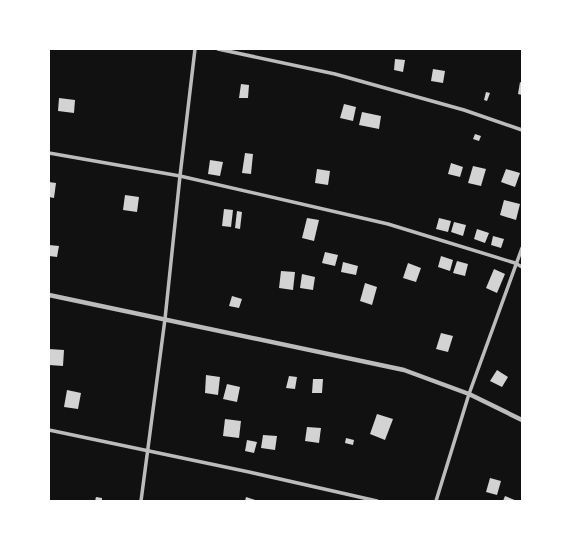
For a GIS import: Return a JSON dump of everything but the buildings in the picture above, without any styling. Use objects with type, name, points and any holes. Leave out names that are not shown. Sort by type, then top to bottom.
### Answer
[{"type":"street","points":[[141,501],[165,319],[195,49]]},
{"type":"street","points":[[218,49],[335,74],[464,110],[522,130]]},
{"type":"street","points":[[49,152],[180,176],[388,224],[515,263],[522,267]]},
{"type":"street","points":[[436,501],[469,394],[515,263],[522,248]]},
{"type":"street","points":[[49,295],[404,370],[469,394],[522,420]]},
{"type":"street","points":[[49,430],[377,501]]}]
